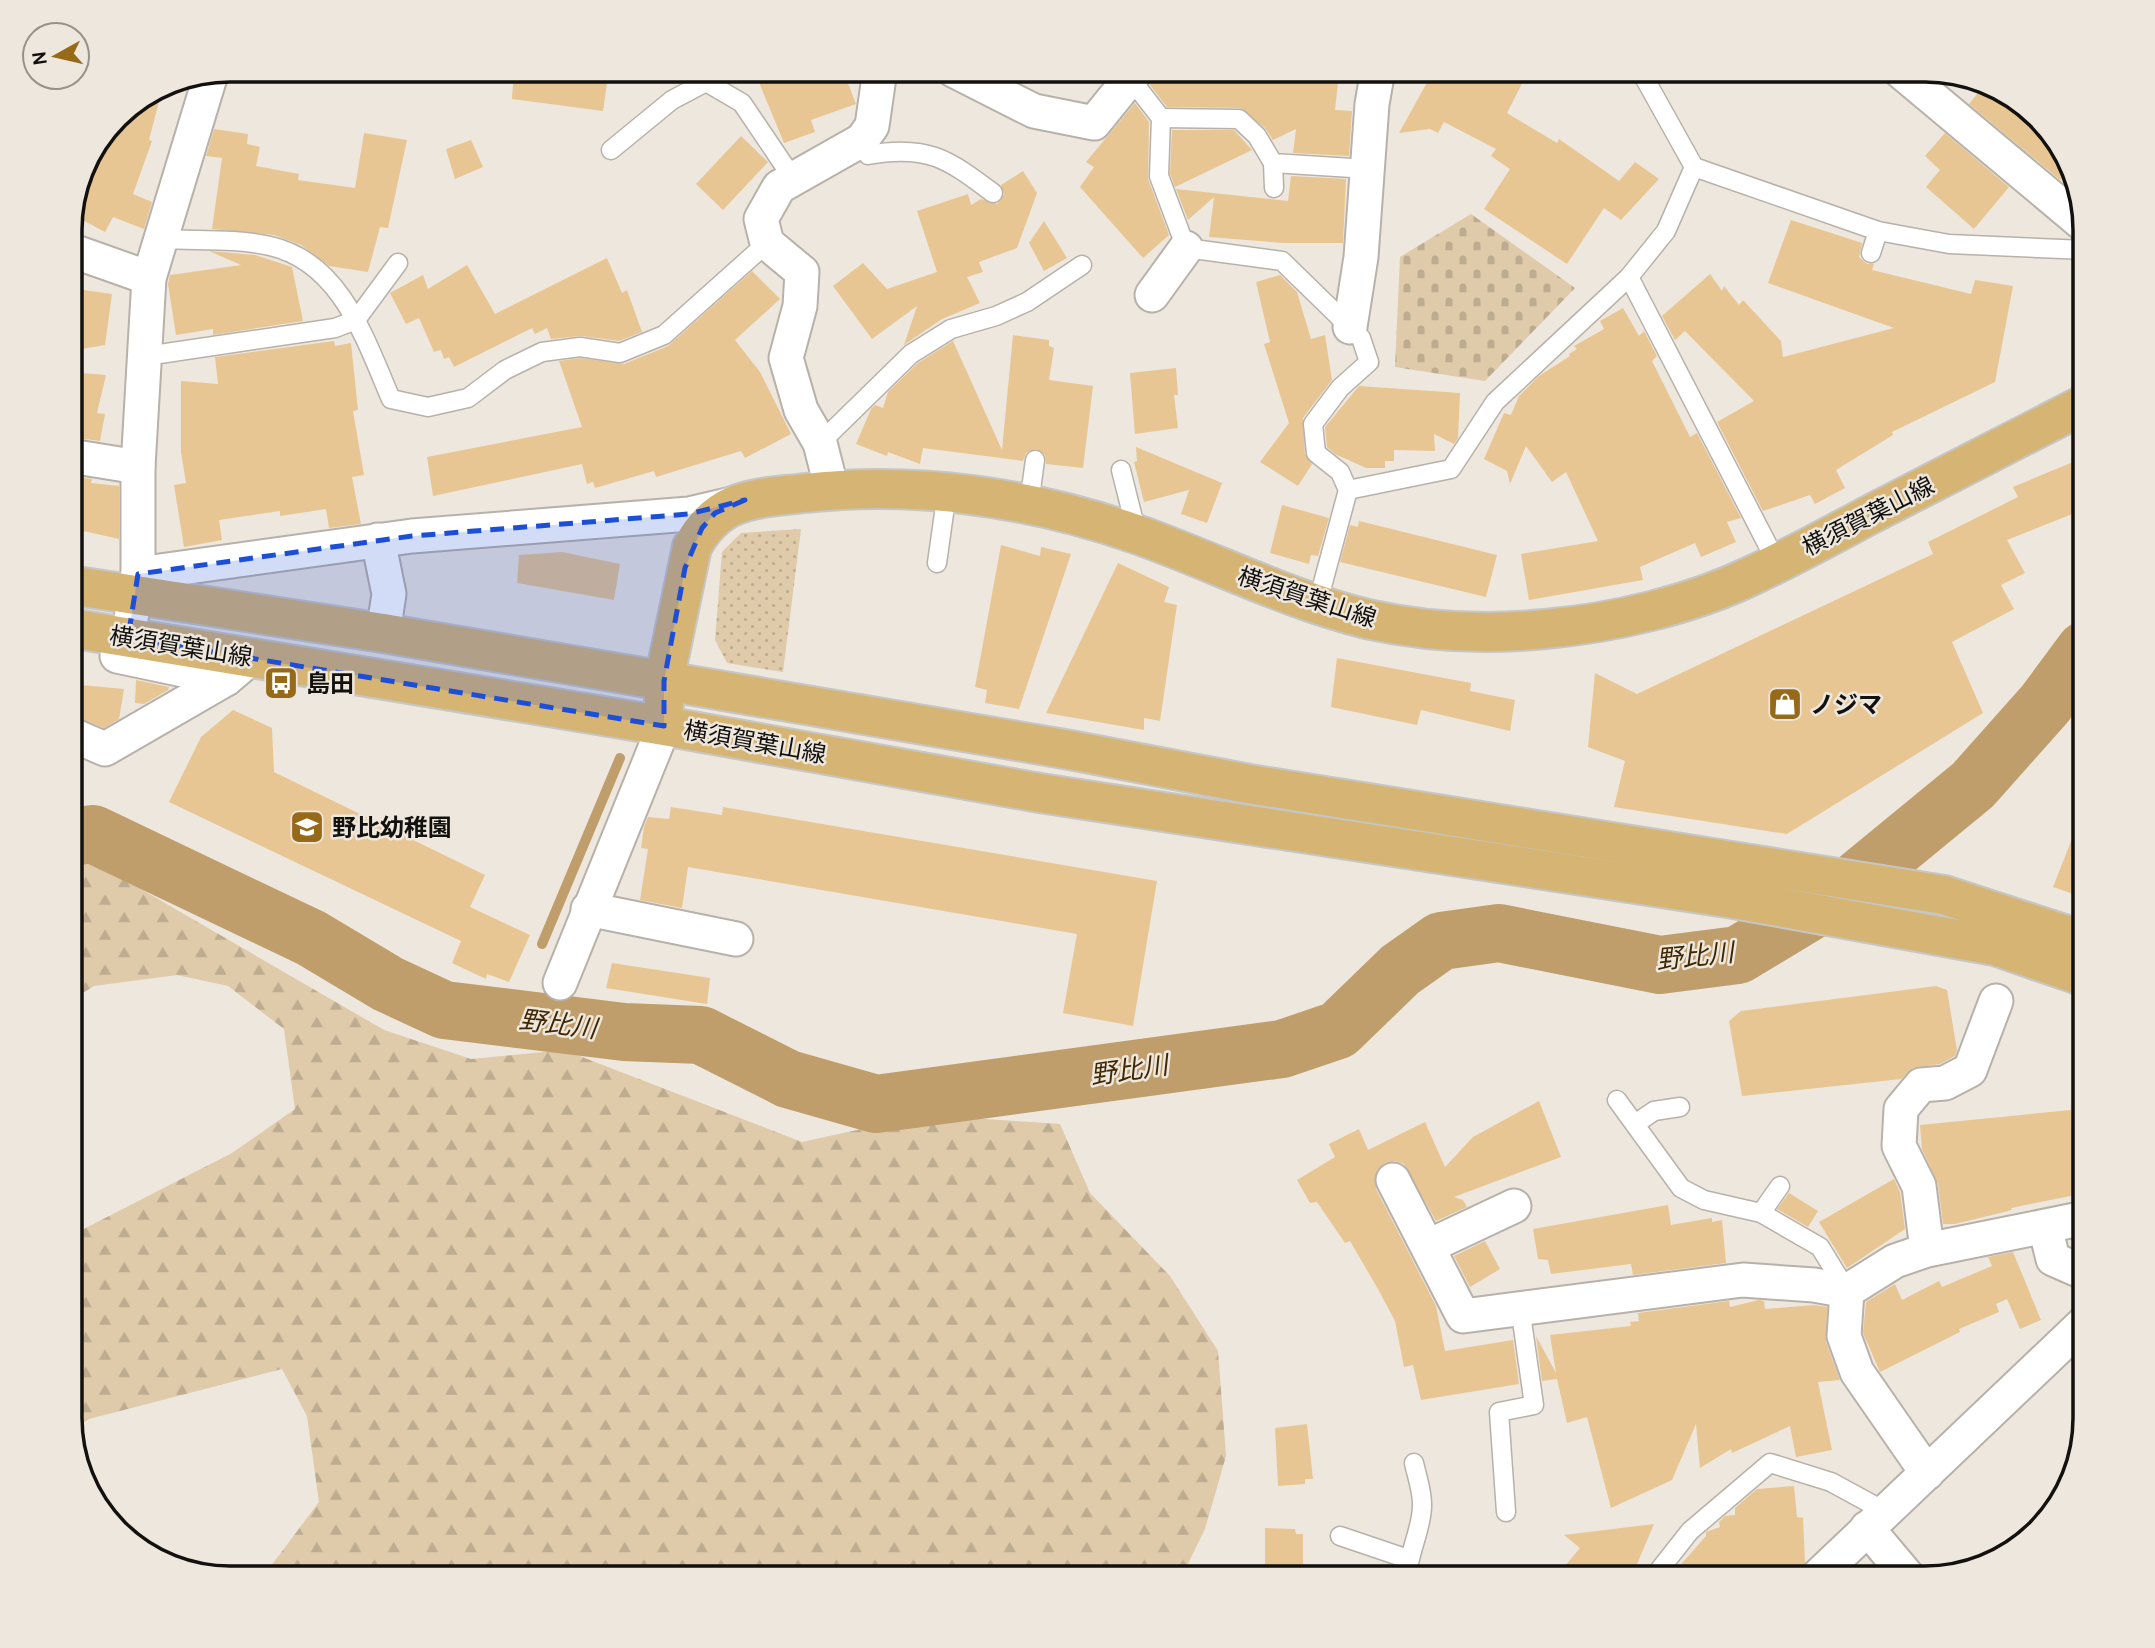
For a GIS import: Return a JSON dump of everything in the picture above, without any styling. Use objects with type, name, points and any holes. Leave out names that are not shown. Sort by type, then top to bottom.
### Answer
[{"type":"main road","name":"横須賀葉山線","points":[[664,726],[664,681],[692,547],[702,528],[715,513],[745,500],[868,488],[947,492],[1029,504],[1137,534],[1317,605],[1420,629],[1457,632],[1546,629],[1662,607],[1751,577],[2073,410]]},
{"type":"main road","name":"横須賀葉山線","points":[[83,585],[137,585],[383,633],[1070,750],[1249,784],[1944,895],[2073,937]]},
{"type":"main road","name":"横須賀葉山線","points":[[83,633],[123,647],[238,669],[664,726],[1052,796],[1734,899],[1995,946],[2073,972]]},
{"type":"street","points":[[832,490],[820,443],[801,410],[786,358],[800,306],[802,272],[766,243],[761,219],[779,187],[862,140],[872,126],[878,82]]},
{"type":"street","points":[[977,82],[1034,111],[1094,123],[1127,82]]},
{"type":"street","points":[[1350,327],[1361,257],[1376,82]]},
{"type":"street","points":[[1913,82],[2071,214]]},
{"type":"street","points":[[123,647],[137,585],[138,467],[149,278],[208,84]]},
{"type":"street","points":[[1152,295],[1186,248]]},
{"type":"street","points":[[83,255],[149,278]]},
{"type":"street","points":[[83,458],[138,467]]},
{"type":"street","points":[[137,585],[378,540],[689,514],[745,500]]},
{"type":"street","points":[[378,540],[389,594],[383,633]]},
{"type":"street","points":[[83,740],[105,749],[238,669]]},
{"type":"street","points":[[560,983],[664,726]]},
{"type":"street","points":[[588,909],[736,939]]},
{"type":"street","points":[[1927,1250],[1919,1186],[1899,1146],[1901,1109],[1922,1085],[1945,1083],[1970,1070],[1996,1001]]},
{"type":"street","points":[[1393,1180],[1463,1315],[1743,1280],[1814,1285],[1847,1291],[1895,1261],[1927,1250],[2073,1221]]},
{"type":"street","points":[[1429,1246],[1514,1206]]},
{"type":"street","points":[[2045,1227],[2053,1259],[2073,1268]]},
{"type":"street","points":[[1847,1291],[1844,1336],[1857,1372],[1927,1473]]},
{"type":"street","points":[[1828,1566],[2073,1333]]},
{"type":"street","points":[[1876,1520],[1902,1566]]},
{"type":"lane","points":[[611,150],[672,100],[706,82],[742,103],[794,180]]},
{"type":"lane","points":[[1138,82],[1161,118],[1159,176],[1186,248],[1282,261],[1361,338],[1369,362],[1340,388],[1313,424],[1316,453],[1340,472],[1348,490],[1317,605]]},
{"type":"lane","points":[[1647,82],[1694,167],[1878,231],[1949,244],[2073,249]]},
{"type":"lane","points":[[1161,118],[1239,119],[1257,136],[1273,163],[1273,188]]},
{"type":"lane","points":[[862,140],[868,155],[899,150],[950,161],[993,193]]},
{"type":"lane","points":[[1273,163],[1368,169]]},
{"type":"lane","points":[[1348,490],[1451,469],[1495,402],[1629,277],[1666,231],[1694,167]]},
{"type":"lane","points":[[1871,253],[1878,231]]},
{"type":"lane","points":[[162,239],[268,245],[303,257],[341,295],[356,320],[391,399],[428,407],[468,398],[505,370],[542,352],[580,347],[620,353],[664,335],[766,243]]},
{"type":"lane","points":[[146,356],[335,328],[356,320],[398,262]]},
{"type":"lane","points":[[820,443],[911,354],[951,329],[996,316],[1027,302],[1082,265]]},
{"type":"lane","points":[[1629,277],[1777,563]]},
{"type":"lane","points":[[1029,504],[1035,460]]},
{"type":"lane","points":[[1121,470],[1137,534]]},
{"type":"lane","points":[[937,563],[947,492]]},
{"type":"lane","points":[[1617,1100],[1681,1188],[1704,1200],[1761,1213],[1820,1247],[1847,1291]]},
{"type":"lane","points":[[1635,1124],[1654,1111],[1680,1107]]},
{"type":"lane","points":[[1761,1213],[1780,1186]]},
{"type":"lane","points":[[1506,1512],[1499,1412],[1534,1405],[1520,1307]]},
{"type":"lane","points":[[1408,1566],[1423,1505],[1414,1463]]},
{"type":"lane","points":[[1662,1566],[1690,1531],[1770,1463],[1831,1482],[1876,1520]]},
{"type":"lane","points":[[1340,1536],[1408,1559]]},
{"type":"highlighted area","points":[[745,500],[715,513],[702,528],[685,568],[664,681],[664,726],[128,638],[138,574],[412,536],[689,514]]},
{"type":"green space","points":[[1471,214],[1575,288],[1485,381],[1395,367],[1400,257]]},
{"type":"green space","points":[[801,529],[783,672],[727,663],[715,640],[722,552],[741,533]]},
{"type":"green space","points":[[83,856],[384,1030],[471,1059],[564,1050],[802,1142],[926,1115],[1060,1124],[1090,1193],[1170,1276],[1218,1351],[1226,1456],[1205,1529],[1187,1566],[271,1566],[319,1502],[307,1416],[282,1369],[89,1419],[83,1423],[83,1229],[232,1153],[295,1109],[284,1029],[228,986],[177,975],[94,986],[83,993]]},
{"type":"building","points":[[513,82],[607,82],[603,111],[512,99]]},
{"type":"building","points":[[759,82],[848,82],[856,104],[811,120],[815,132],[784,143]]},
{"type":"building","points":[[1152,82],[1338,82],[1335,110],[1352,111],[1349,156],[1293,153],[1296,129],[1273,140],[1265,128],[1240,108],[1167,107],[1150,85]]},
{"type":"building","points":[[1427,82],[1523,82],[1507,113],[1557,143],[1559,139],[1619,181],[1635,162],[1659,179],[1621,220],[1604,208],[1567,264],[1484,209],[1510,169],[1491,156],[1496,149],[1444,122],[1438,133],[1430,129],[1399,133]]},
{"type":"building","points":[[1978,93],[2015,113],[2048,148],[2062,177],[2060,180],[1969,104]]},
{"type":"building","points":[[159,101],[149,140],[152,141],[133,194],[152,202],[144,229],[113,217],[105,232],[83,220],[87,192],[113,140],[140,113]]},
{"type":"building","points":[[1135,103],[1149,122],[1148,179],[1169,235],[1143,258],[1080,187],[1094,167],[1086,162]]},
{"type":"building","points":[[214,129],[248,134],[247,144],[260,147],[256,166],[299,174],[298,180],[355,188],[364,133],[407,140],[388,228],[380,227],[368,272],[329,266],[301,245],[274,235],[212,229],[222,158],[206,156]]},
{"type":"building","points":[[1172,130],[1234,130],[1252,150],[1175,187],[1170,174]]},
{"type":"building","points":[[1945,133],[2009,187],[1974,229],[1926,187],[1940,170],[1925,156]]},
{"type":"building","points":[[741,136],[768,162],[723,210],[696,184]]},
{"type":"building","points":[[471,140],[483,167],[455,179],[446,149]]},
{"type":"building","points":[[1023,171],[1037,193],[1017,248],[979,262],[983,272],[967,277],[980,303],[942,319],[904,345],[917,306],[872,339],[833,286],[863,263],[887,289],[937,272],[917,211],[968,194],[971,205],[981,199],[997,204],[1004,195],[1001,185]]},
{"type":"building","points":[[1291,176],[1346,179],[1343,243],[1283,243],[1209,237],[1214,197],[1188,220],[1176,189],[1288,201]]},
{"type":"building","points":[[1791,220],[1862,243],[1859,257],[1867,264],[1874,264],[1872,270],[1971,294],[1975,280],[2013,286],[1995,382],[1892,432],[1893,435],[1836,470],[1845,488],[1815,504],[1810,495],[1763,511],[1717,422],[1754,401],[1685,331],[1675,340],[1662,316],[1710,274],[1722,291],[1724,286],[1739,305],[1743,300],[1781,341],[1783,357],[1894,328],[1768,283]]},
{"type":"building","points":[[1044,221],[1067,258],[1044,271],[1029,243]]},
{"type":"building","points":[[209,251],[255,255],[292,267],[303,321],[213,335],[213,329],[176,335],[168,284],[170,275],[241,265]]},
{"type":"building","points":[[607,258],[622,293],[627,290],[642,332],[619,341],[581,336],[551,339],[547,328],[535,334],[532,328],[454,367],[449,357],[444,359],[441,350],[434,352],[419,318],[406,324],[390,293],[423,275],[428,289],[467,265],[495,314]]},
{"type":"building","points":[[752,271],[780,299],[735,340],[760,372],[791,434],[745,458],[741,451],[656,477],[654,471],[595,488],[593,482],[587,484],[582,464],[433,496],[427,457],[582,427],[559,361],[580,358],[624,364],[668,346]]},
{"type":"building","points":[[1280,275],[1297,292],[1311,339],[1325,335],[1332,380],[1303,418],[1305,454],[1312,464],[1298,486],[1260,462],[1289,423],[1264,344],[1270,342],[1256,282]]},
{"type":"building","points":[[83,290],[112,294],[105,345],[83,349]]},
{"type":"building","points":[[1623,308],[1639,336],[1644,331],[1657,356],[1652,361],[1690,437],[1697,433],[1741,518],[1727,522],[1736,542],[1701,557],[1695,543],[1640,567],[1643,580],[1529,600],[1521,554],[1598,541],[1566,472],[1552,482],[1526,446],[1510,484],[1507,471],[1484,459],[1504,413],[1511,415],[1519,396],[1539,376],[1570,356],[1569,354],[1577,349],[1574,346],[1604,329],[1600,321]]},
{"type":"building","points":[[1013,335],[1049,340],[1049,346],[1054,348],[1049,380],[1093,386],[1083,468],[1046,464],[1045,455],[1036,449],[1026,453],[1023,461],[923,448],[920,464],[888,452],[887,456],[856,444],[871,409],[875,405],[883,408],[888,392],[918,363],[953,341],[1002,450]]},
{"type":"building","points":[[334,341],[335,346],[351,343],[358,410],[353,411],[364,475],[352,477],[361,524],[329,528],[326,509],[280,516],[280,511],[219,520],[222,540],[184,547],[174,485],[186,483],[181,452],[181,381],[218,384],[215,357]]},
{"type":"building","points":[[1176,368],[1178,395],[1174,395],[1178,428],[1135,434],[1130,373]]},
{"type":"building","points":[[83,373],[106,375],[97,413],[105,414],[100,441],[83,439]]},
{"type":"building","points":[[1359,386],[1460,393],[1458,438],[1454,444],[1434,434],[1435,451],[1394,450],[1394,461],[1385,461],[1385,468],[1366,468],[1335,454],[1327,447],[1325,427]]},
{"type":"building","points":[[1136,447],[1222,483],[1207,523],[1181,514],[1189,490],[1144,502],[1134,462],[1137,461]]},
{"type":"building","name":"ノジマ","points":[[2073,462],[2073,514],[2007,540],[2025,573],[2001,585],[2014,609],[1952,642],[1983,713],[1787,834],[1614,807],[1625,761],[1588,747],[1595,673],[1637,694],[1933,554],[1928,542],[2018,497],[2013,487]]},
{"type":"building","points":[[83,478],[92,479],[91,483],[119,486],[119,539],[83,531]]},
{"type":"building","points":[[1282,505],[1329,518],[1318,556],[1311,555],[1309,564],[1270,553]]},
{"type":"building","points":[[1359,521],[1497,555],[1486,597],[1340,562],[1350,525],[1358,527]]},
{"type":"building","points":[[1001,545],[1040,556],[1041,547],[1071,554],[1019,709],[985,703],[987,690],[975,687]]},
{"type":"building","points":[[562,552],[620,564],[614,600],[517,583],[519,555]]},
{"type":"building","points":[[1118,563],[1169,587],[1164,602],[1177,605],[1160,721],[1144,718],[1144,730],[1046,713]]},
{"type":"building","points":[[1337,658],[1471,683],[1470,691],[1515,700],[1510,731],[1421,710],[1417,725],[1331,707]]},
{"type":"building","points":[[136,680],[169,687],[144,704],[135,703]]},
{"type":"building","points":[[83,685],[124,689],[119,719],[104,728],[83,720]]},
{"type":"building","points":[[233,710],[272,728],[274,772],[485,875],[470,907],[530,935],[509,982],[487,974],[486,979],[452,963],[461,941],[169,802],[201,737]]},
{"type":"building","points":[[671,807],[722,815],[723,807],[1157,881],[1133,1026],[1063,1013],[1077,934],[688,867],[682,908],[640,900],[648,849],[641,848],[644,827],[648,817],[669,819]]},
{"type":"building","points":[[2073,836],[2073,894],[2053,887]]},
{"type":"building","points":[[612,963],[710,978],[707,1004],[606,988]]},
{"type":"building","points":[[1936,986],[1947,990],[1957,1050],[1955,1056],[1940,1064],[1913,1068],[1901,1079],[1742,1096],[1729,1021],[1741,1011]]},
{"type":"building","points":[[1539,1101],[1561,1157],[1454,1197],[1463,1200],[1467,1207],[1436,1221],[1404,1164],[1395,1161],[1385,1163],[1377,1170],[1376,1189],[1436,1306],[1445,1351],[1513,1340],[1519,1384],[1421,1400],[1413,1365],[1404,1367],[1395,1321],[1378,1289],[1350,1241],[1345,1243],[1317,1202],[1310,1203],[1297,1180],[1335,1157],[1329,1144],[1359,1129],[1368,1150],[1425,1122],[1445,1167],[1473,1137]]},
{"type":"building","points":[[2071,1110],[2073,1195],[2011,1208],[2012,1210],[1955,1224],[1943,1224],[1938,1184],[1922,1149],[1920,1125]]},
{"type":"building","points":[[1894,1179],[1900,1192],[1905,1229],[1847,1268],[1819,1222]]},
{"type":"building","points":[[1789,1193],[1818,1211],[1808,1227],[1777,1209]]},
{"type":"building","points":[[1668,1205],[1671,1225],[1712,1218],[1712,1222],[1722,1220],[1726,1263],[1633,1275],[1631,1264],[1551,1274],[1548,1260],[1538,1259],[1533,1229]]},
{"type":"building","points":[[1485,1241],[1500,1269],[1470,1287],[1454,1256]]},
{"type":"building","points":[[2013,1252],[2041,1320],[2020,1329],[2007,1299],[1996,1304],[1999,1312],[1959,1329],[1960,1332],[1880,1372],[1863,1333],[1866,1302],[1895,1284],[1902,1300],[1939,1281],[1942,1287],[1992,1266],[1988,1257]]},
{"type":"building","points":[[1729,1301],[1730,1307],[1764,1301],[1765,1309],[1814,1305],[1827,1307],[1826,1342],[1840,1380],[1818,1382],[1832,1450],[1796,1457],[1790,1426],[1732,1453],[1731,1449],[1700,1468],[1696,1424],[1672,1480],[1611,1508],[1587,1417],[1567,1423],[1557,1379],[1542,1381],[1536,1336],[1556,1373],[1550,1335],[1631,1326],[1630,1322],[1639,1321],[1638,1313]]},
{"type":"building","points":[[1307,1424],[1313,1479],[1305,1479],[1305,1484],[1278,1486],[1275,1428]]},
{"type":"building","points":[[1794,1486],[1797,1517],[1803,1518],[1803,1566],[1680,1566],[1706,1536],[1706,1532],[1720,1527],[1719,1522],[1725,1516],[1735,1515],[1735,1508],[1757,1489]]},
{"type":"building","points":[[1654,1524],[1636,1566],[1565,1566],[1580,1548],[1564,1535]]},
{"type":"building","points":[[1265,1528],[1295,1529],[1296,1534],[1303,1534],[1303,1566],[1265,1566]]},
{"type":"waterway","name":"野比川","points":[[83,835],[93,834],[311,938],[388,984],[444,1010],[624,1032],[701,1035],[788,1079],[876,1104],[1282,1049],[1338,1030],[1400,970],[1441,941],[1499,933],[1660,965],[1738,955],[1844,891],[1973,785],[2045,704],[2073,666]]},
{"type":"waterway","points":[[542,944],[620,758]]},
{"type":"place","name":"島田","points":[[281,683]]},
{"type":"place","name":"ノジマ","points":[[1785,704]]},
{"type":"place","name":"野比幼稚園","points":[[307,827]]}]
